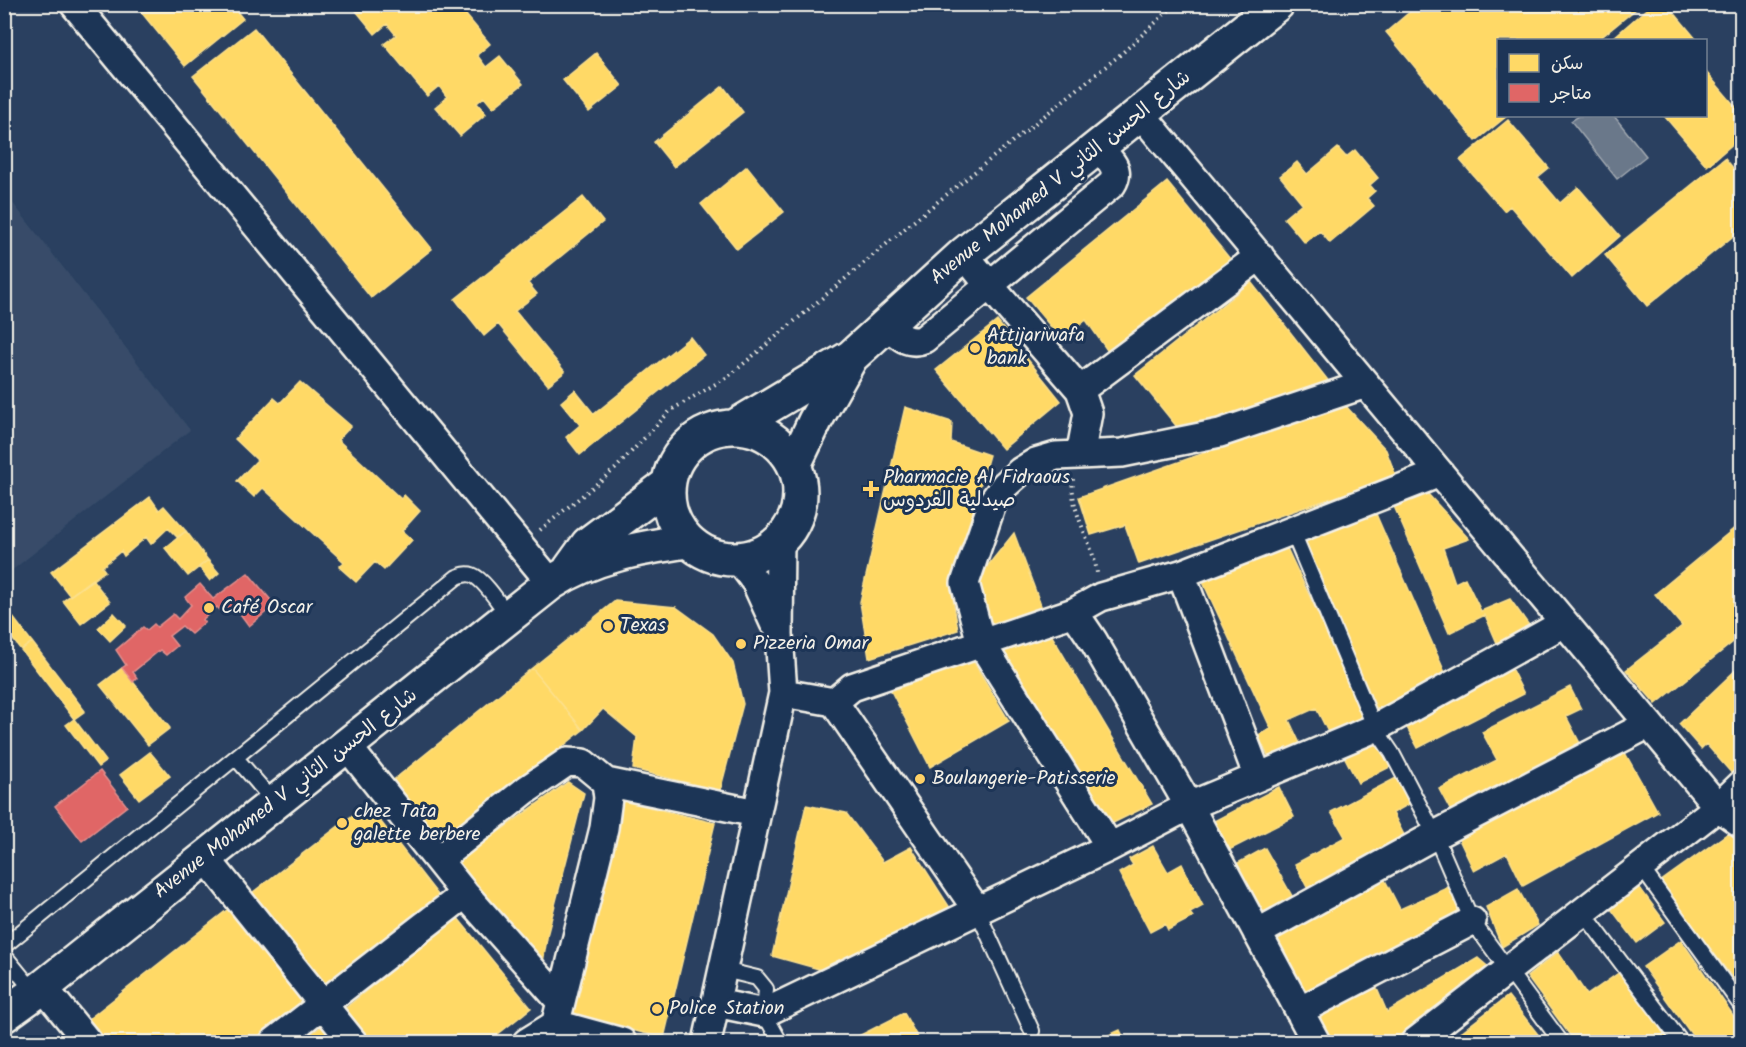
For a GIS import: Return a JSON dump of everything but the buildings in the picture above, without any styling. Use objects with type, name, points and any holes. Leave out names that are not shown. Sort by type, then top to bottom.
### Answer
[{"type":"main road","name":"Avenue Mohamed V شارع الحسن الثاني","points":[[734,426],[851,357],[964,254],[1277,4]]},
{"type":"main road","name":"Avenue Mohamed V شارع الحسن الثاني","points":[[794,465],[815,421],[851,357]]},
{"type":"main road","name":"Avenue Mohamed V شارع الحسن الثاني","points":[[734,426],[753,429],[770,437],[784,449],[794,465],[800,485],[800,506],[793,525],[780,541],[768,550],[753,557],[720,558],[703,552],[688,541],[675,524],[669,505],[668,484],[673,466],[683,449],[698,437],[715,429],[734,426]]},
{"type":"main road","name":"Avenue Mohamed V شارع الحسن الثاني","points":[[4,1015],[39,990],[559,578],[588,544],[668,484]]},
{"type":"main road","name":"Avenue Mohamed V شارع الحسن الثاني","points":[[559,578],[590,563],[634,549],[688,541]]},
{"type":"street","points":[[74,4],[521,546],[559,578]]},
{"type":"street","points":[[1140,113],[1718,807],[1742,824]]},
{"type":"street","points":[[886,324],[901,337],[913,342],[924,339],[1112,184],[1116,174],[1115,167],[1097,147]]},
{"type":"street","points":[[964,254],[1080,390],[1088,412],[1082,445],[1076,455]]},
{"type":"street","points":[[1080,390],[1260,256]]},
{"type":"street","points":[[1110,847],[981,643],[965,583],[993,501],[1005,485],[1036,462],[1056,456],[1122,453],[1220,434],[1366,384]]},
{"type":"street","points":[[834,702],[852,687],[1074,612],[1101,597],[1181,574],[1440,473]]},
{"type":"street","points":[[707,1042],[783,693],[779,634],[780,541]]},
{"type":"street","points":[[738,559],[756,583],[779,634]]},
{"type":"street","points":[[1181,574],[1258,777]]},
{"type":"street","points":[[1074,612],[1093,640],[1189,806],[1316,1042]]},
{"type":"street","points":[[716,1003],[764,1013],[1110,847],[1189,806],[1375,728],[1564,623]]},
{"type":"street","points":[[783,693],[834,702],[976,910]]},
{"type":"street","points":[[1257,933],[1435,835],[1649,724]]},
{"type":"street","points":[[347,746],[465,894],[556,1023],[622,1042]]},
{"type":"street","points":[[438,860],[526,790],[567,762],[583,763],[606,782],[756,813]]},
{"type":"street","points":[[526,1042],[556,1023],[604,828],[608,798],[606,782]]},
{"type":"street","points":[[1422,1040],[1718,807],[1742,784]]},
{"type":"street","points":[[205,857],[353,1042]]},
{"type":"street","points":[[274,1042],[465,894]]},
{"type":"street","points":[[1299,1011],[1472,921]]},
{"type":"street","points":[[39,990],[88,1042]]},
{"type":"lane","points":[[1292,530],[1375,728],[1392,753],[1435,835],[1472,921],[1561,1042]]},
{"type":"lane","points":[[4,946],[457,577],[466,574],[474,575],[509,617]]},
{"type":"lane","points":[[236,758],[275,803]]},
{"type":"lane","points":[[1641,867],[1742,1007]]},
{"type":"lane","points":[[976,910],[1032,1031]]},
{"type":"lane","points":[[1582,912],[1681,1042]]},
{"type":"lane","points":[[4,955],[39,990]]},
{"type":"lane","points":[[724,970],[757,978],[766,989],[764,1013],[780,1042]]},
{"type":"path","points":[[521,546],[615,469],[671,410],[729,376],[766,348],[920,216],[1121,54],[1176,4]]},
{"type":"path","points":[[1076,455],[1072,485],[1076,507],[1095,556],[1101,597]]},
{"type":"shaded area","points":[[1577,117],[1615,117],[1646,156],[1617,179],[1571,121]]},
{"type":"shaded area","points":[[5,193],[190,430],[6,575],[4,574]]},
{"type":"place","name":"Attijariwafa bank","points":[[975,348]]},
{"type":"place","name":"Pharmacie Al Fidraous صيدلية الفردوس","points":[[871,489]]},
{"type":"place","name":"Café Oscar","points":[[209,608]]},
{"type":"place","name":"Texas","points":[[608,626]]},
{"type":"place","name":"Pizzeria Omar","points":[[741,644]]},
{"type":"place","name":"Boulangerie-Patisserie","points":[[920,779]]},
{"type":"place","name":"chez Tata galette berbere","points":[[342,823]]},
{"type":"place","name":"Police Station","points":[[657,1009]]}]
